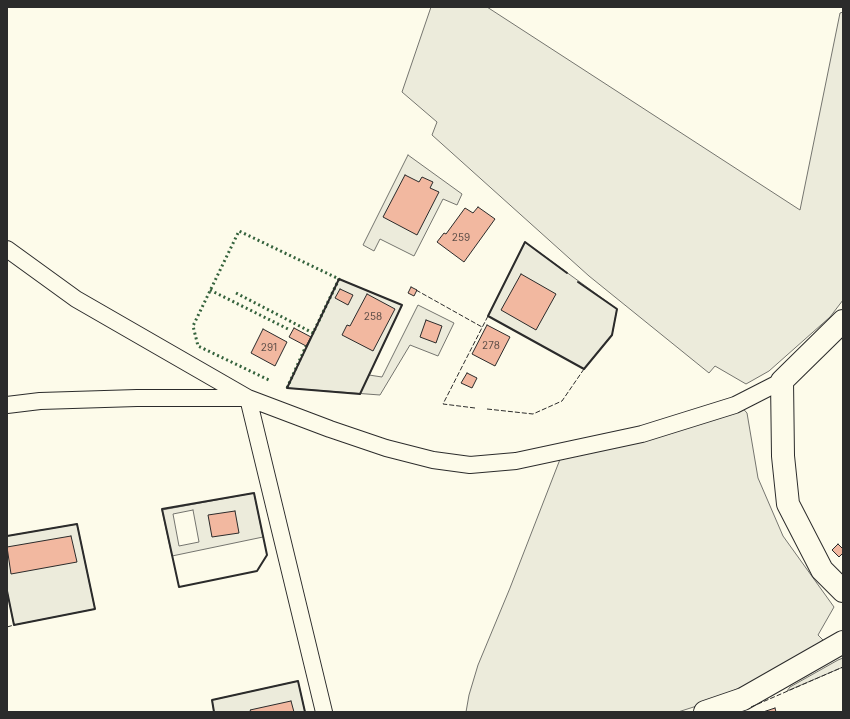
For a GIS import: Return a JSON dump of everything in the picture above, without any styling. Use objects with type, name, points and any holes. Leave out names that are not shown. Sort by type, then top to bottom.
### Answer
[{"type":"street","points":[[7,249],[76,299]]},
{"type":"street","points":[[7,262],[76,299],[248,398],[330,429],[386,448],[433,460],[470,466],[516,461],[642,434],[736,405],[782,382],[842,325]]},
{"type":"street","points":[[782,382],[783,456],[788,504],[822,570],[843,591]]},
{"type":"street","points":[[7,405],[40,401],[137,398],[248,398]]},
{"type":"street","points":[[248,398],[324,712]]},
{"type":"street","points":[[705,712],[743,698],[843,642]]},
{"type":"shaded area","points":[[431,7],[487,7],[800,210],[840,13],[843,12],[843,300],[830,317],[769,371],[746,384],[715,366],[709,373],[589,276],[432,135],[437,122],[402,92]]},
{"type":"shaded area","points":[[408,155],[462,194],[457,205],[443,199],[414,256],[380,239],[374,251],[363,245]]},
{"type":"shaded area","points":[[525,242],[617,309],[612,335],[584,369],[488,316]]},
{"type":"shaded area","points":[[339,279],[402,305],[369,375],[382,377],[418,305],[454,323],[438,356],[410,345],[380,395],[287,388]]},
{"type":"shaded area","points":[[736,401],[747,413],[758,478],[783,536],[834,607],[818,635],[823,640],[801,657],[760,679],[703,704],[678,712],[466,712],[469,695],[478,665],[510,588],[564,449]]},
{"type":"shaded area","points":[[254,493],[263,537],[172,556],[162,510]],"holes":[[[193,510],[199,542],[179,546],[173,514]]]},
{"type":"shaded area","points":[[77,524],[95,609],[14,625],[7,591],[7,536]]},
{"type":"shaded area","points":[[843,658],[843,667],[787,691],[790,687]]},
{"type":"shaded area","points":[[298,681],[305,712],[214,712],[212,700]]},
{"type":"building","points":[[405,175],[419,182],[422,177],[433,182],[430,188],[439,192],[417,235],[383,217]]},
{"type":"building","points":[[478,207],[495,219],[464,262],[437,242],[444,233],[446,234],[465,208],[473,213]]},
{"type":"building","points":[[521,274],[556,294],[536,330],[501,310]]},
{"type":"building","points":[[411,287],[417,290],[414,296],[408,293]]},
{"type":"building","points":[[340,289],[353,295],[348,305],[335,298]]},
{"type":"building","points":[[367,294],[395,309],[373,351],[342,335],[347,325],[350,326]]},
{"type":"building","points":[[426,320],[442,326],[436,343],[420,337]]},
{"type":"building","points":[[487,325],[510,337],[495,366],[472,354]]},
{"type":"building","points":[[294,328],[311,337],[306,346],[289,337]]},
{"type":"building","points":[[263,329],[287,342],[275,366],[251,353]]},
{"type":"building","points":[[467,373],[477,378],[472,388],[461,383]]},
{"type":"building","points":[[235,511],[239,533],[212,537],[208,515]]},
{"type":"building","points":[[71,536],[77,562],[11,574],[7,547]]},
{"type":"building","points":[[838,544],[843,549],[843,553],[839,557],[832,550]]},
{"type":"building","points":[[291,701],[294,712],[251,712],[250,710]]},
{"type":"building","points":[[775,708],[776,712],[763,712]]},
{"type":"hedge","points":[[236,293],[313,333],[339,279],[239,231],[193,326],[198,346],[271,381]]},
{"type":"hedge","points":[[210,290],[288,329]]},
{"type":"hedge","points":[[287,388],[306,346]]},
{"type":"fence","points":[[416,290],[482,327]]},
{"type":"fence","points":[[475,408],[443,404],[488,316]]},
{"type":"fence","points":[[487,409],[533,414],[562,401],[584,369]]},
{"type":"fence","points":[[7,627],[14,625]]},
{"type":"fence","points":[[751,707],[843,667]]},
{"type":"wall","points":[[567,273],[525,242],[488,316],[584,369],[612,335],[617,309],[578,282]]},
{"type":"wall","points":[[339,279],[402,305],[360,394],[287,388],[339,279]]},
{"type":"wall","points":[[254,493],[267,555],[257,571],[179,587],[162,509],[254,493]]},
{"type":"wall","points":[[7,536],[77,524],[95,609],[14,625],[7,591]]},
{"type":"wall","points":[[214,712],[212,700],[298,681],[305,712]]}]
